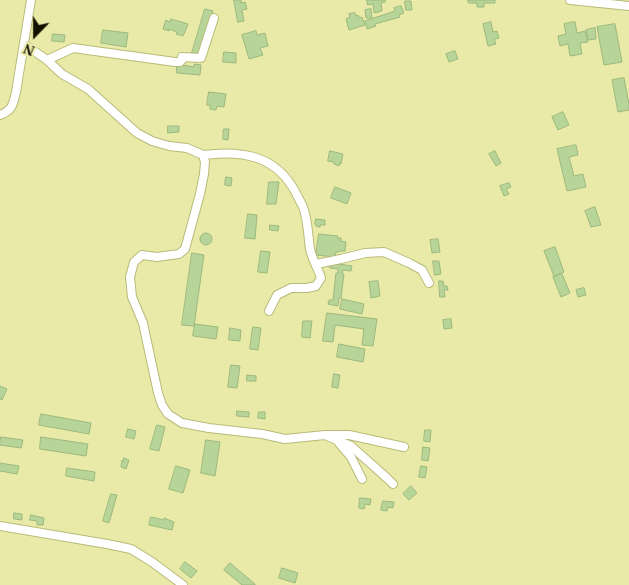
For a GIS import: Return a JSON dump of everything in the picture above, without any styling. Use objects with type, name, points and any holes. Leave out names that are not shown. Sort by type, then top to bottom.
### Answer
[{"type":"street","points":[[0,115],[8,112],[13,106],[30,0]]},
{"type":"street","points":[[570,0],[629,6]]},
{"type":"street","points":[[47,60],[73,48],[175,62],[180,62],[182,57],[200,58],[214,18]]},
{"type":"street","points":[[24,44],[47,60],[62,74],[88,90],[137,133],[152,141],[169,146],[187,148],[203,155],[236,153],[259,158],[276,168],[290,183],[303,207],[310,251],[321,278],[316,286],[291,288],[277,295],[269,311]]},
{"type":"street","points":[[203,155],[205,162],[204,174],[185,249],[179,254],[157,257],[142,254],[134,262],[130,277],[132,297],[143,323],[153,375],[162,405],[168,414],[182,423],[285,439],[349,435],[404,447]]},
{"type":"street","points":[[316,264],[341,260],[365,253],[384,252],[422,270],[429,283]]},
{"type":"street","points":[[325,435],[350,446],[393,484]]},
{"type":"street","points":[[338,441],[350,457],[362,479]]},
{"type":"street","points":[[0,526],[131,549],[183,585]]},
{"type":"building","points":[[234,0],[241,0],[241,3],[245,2],[247,9],[242,10],[244,21],[238,22]]},
{"type":"building","points":[[367,0],[385,0],[385,2],[381,3],[382,11],[374,13],[373,4],[368,5]]},
{"type":"building","points":[[468,0],[495,0],[495,3],[484,3],[484,7],[477,7],[477,3],[469,3]]},
{"type":"building","points":[[405,1],[411,1],[412,10],[406,10]]},
{"type":"building","points":[[401,6],[404,13],[399,15],[400,17],[375,24],[376,26],[367,29],[365,21],[395,11],[394,8]]},
{"type":"building","points":[[205,9],[213,11],[199,56],[192,53]]},
{"type":"building","points":[[371,9],[372,18],[366,18],[365,10]]},
{"type":"building","points":[[355,13],[359,18],[362,17],[365,25],[349,30],[346,19],[350,17],[349,14]]},
{"type":"building","points":[[171,19],[188,24],[183,36],[169,29],[169,31],[163,29],[166,20],[170,22]]},
{"type":"building","points":[[491,22],[493,32],[497,31],[499,38],[494,39],[496,44],[488,46],[483,24]]},
{"type":"building","points":[[575,22],[577,33],[585,31],[588,42],[580,43],[582,54],[570,56],[568,44],[560,46],[558,36],[566,34],[564,24]]},
{"type":"building","points":[[615,24],[622,62],[604,65],[597,27]]},
{"type":"building","points":[[595,28],[596,39],[588,40],[586,30]]},
{"type":"building","points":[[103,30],[128,33],[126,47],[101,43]]},
{"type":"building","points":[[256,31],[257,35],[265,33],[268,46],[260,48],[263,55],[249,59],[242,35]]},
{"type":"building","points":[[53,34],[65,35],[64,42],[52,41]]},
{"type":"building","points":[[455,51],[458,59],[449,62],[446,54]]},
{"type":"building","points":[[224,52],[236,53],[236,63],[223,62]]},
{"type":"building","points":[[177,64],[194,67],[194,64],[201,65],[200,75],[177,73]]},
{"type":"building","points":[[624,78],[629,110],[618,112],[612,80]]},
{"type":"building","points":[[209,92],[226,94],[224,107],[217,106],[216,110],[210,109],[210,105],[207,105]]},
{"type":"building","points":[[563,112],[569,125],[558,130],[552,117]]},
{"type":"building","points":[[168,126],[179,126],[179,132],[168,133]]},
{"type":"building","points":[[224,129],[229,129],[228,140],[223,139]]},
{"type":"building","points":[[576,145],[578,155],[569,157],[574,176],[583,174],[586,187],[567,191],[557,149]]},
{"type":"building","points":[[330,151],[343,154],[339,166],[334,164],[334,162],[328,161]]},
{"type":"building","points":[[495,151],[501,163],[496,166],[489,154]]},
{"type":"building","points":[[226,177],[232,178],[231,186],[225,185]]},
{"type":"building","points":[[269,182],[279,182],[276,204],[267,204]]},
{"type":"building","points":[[509,183],[511,187],[506,189],[509,194],[504,196],[500,186]]},
{"type":"building","points":[[335,187],[351,193],[347,204],[331,198]]},
{"type":"building","points":[[595,207],[601,225],[591,227],[585,211]]},
{"type":"building","points":[[248,214],[257,215],[255,239],[245,238]]},
{"type":"building","points":[[316,219],[325,220],[325,225],[316,226]]},
{"type":"building","points":[[270,225],[279,226],[278,231],[270,230]]},
{"type":"building","points":[[204,233],[208,233],[212,239],[208,245],[204,245],[200,241],[200,237]]},
{"type":"building","points":[[319,234],[338,236],[337,238],[341,238],[341,241],[346,242],[345,251],[336,252],[335,257],[316,255]]},
{"type":"building","points":[[438,239],[440,252],[432,253],[430,240]]},
{"type":"building","points":[[555,247],[564,272],[554,276],[544,251]]},
{"type":"building","points":[[261,251],[270,252],[267,273],[258,272]]},
{"type":"building","points":[[192,253],[204,255],[194,326],[182,325]]},
{"type":"building","points":[[433,261],[439,261],[441,274],[435,275]]},
{"type":"building","points":[[331,263],[352,266],[351,271],[343,270],[341,298],[339,298],[338,306],[328,304],[329,300],[333,300],[336,273],[338,273],[338,269],[330,268]]},
{"type":"building","points":[[562,274],[570,293],[561,297],[553,277]]},
{"type":"building","points":[[378,281],[380,296],[371,298],[369,282]]},
{"type":"building","points":[[439,281],[443,281],[444,286],[447,286],[448,290],[444,290],[445,297],[440,297]]},
{"type":"building","points":[[584,288],[586,295],[578,297],[576,290]]},
{"type":"building","points":[[342,299],[364,304],[362,314],[340,309]]},
{"type":"building","points":[[327,313],[377,319],[373,346],[362,345],[364,329],[335,325],[333,342],[323,341]]},
{"type":"building","points":[[451,319],[452,328],[444,329],[443,320]]},
{"type":"building","points":[[303,321],[312,321],[310,338],[302,337]]},
{"type":"building","points":[[195,324],[218,327],[216,339],[193,336]]},
{"type":"building","points":[[253,327],[261,328],[258,350],[250,349]]},
{"type":"building","points":[[230,328],[241,330],[240,341],[229,340]]},
{"type":"building","points":[[339,344],[365,349],[363,362],[337,357]]},
{"type":"building","points":[[231,365],[240,366],[237,388],[228,387]]},
{"type":"building","points":[[334,374],[340,375],[338,388],[332,387]]},
{"type":"building","points":[[247,375],[256,376],[256,381],[247,381]]},
{"type":"building","points":[[0,386],[7,389],[2,400],[0,399]]},
{"type":"building","points":[[237,411],[249,412],[249,417],[237,416]]},
{"type":"building","points":[[259,412],[265,412],[265,419],[258,418]]},
{"type":"building","points":[[41,414],[91,423],[89,434],[39,425]]},
{"type":"building","points":[[157,425],[165,427],[159,451],[150,449]]},
{"type":"building","points":[[128,429],[136,431],[134,439],[126,437]]},
{"type":"building","points":[[425,430],[431,430],[430,442],[424,441]]},
{"type":"building","points":[[1,437],[23,440],[21,448],[0,445]]},
{"type":"building","points":[[41,437],[88,444],[86,456],[40,449]]},
{"type":"building","points":[[206,440],[220,442],[215,476],[201,473]]},
{"type":"building","points":[[423,447],[430,448],[428,461],[422,460]]},
{"type":"building","points":[[124,458],[129,460],[126,469],[121,467]]},
{"type":"building","points":[[0,463],[19,466],[17,474],[0,471]]},
{"type":"building","points":[[176,466],[190,470],[183,493],[169,489]]},
{"type":"building","points":[[421,466],[427,467],[425,478],[419,477]]},
{"type":"building","points":[[67,468],[95,472],[94,481],[66,476]]},
{"type":"building","points":[[411,486],[417,493],[409,500],[403,494]]},
{"type":"building","points":[[111,494],[117,495],[109,523],[103,521]]},
{"type":"building","points":[[360,498],[371,499],[370,505],[365,504],[364,509],[359,508]]},
{"type":"building","points":[[383,501],[394,502],[393,508],[388,507],[387,511],[381,510]]},
{"type":"building","points":[[14,513],[22,514],[22,520],[14,519]]},
{"type":"building","points":[[31,515],[44,518],[43,525],[37,525],[37,521],[30,520]]},
{"type":"building","points":[[151,517],[164,520],[164,518],[174,522],[172,530],[149,525]]},
{"type":"building","points":[[185,562],[197,571],[191,578],[180,569]]},
{"type":"building","points":[[230,563],[255,585],[242,585],[224,570]]},
{"type":"building","points":[[282,568],[298,573],[295,583],[279,578]]}]
